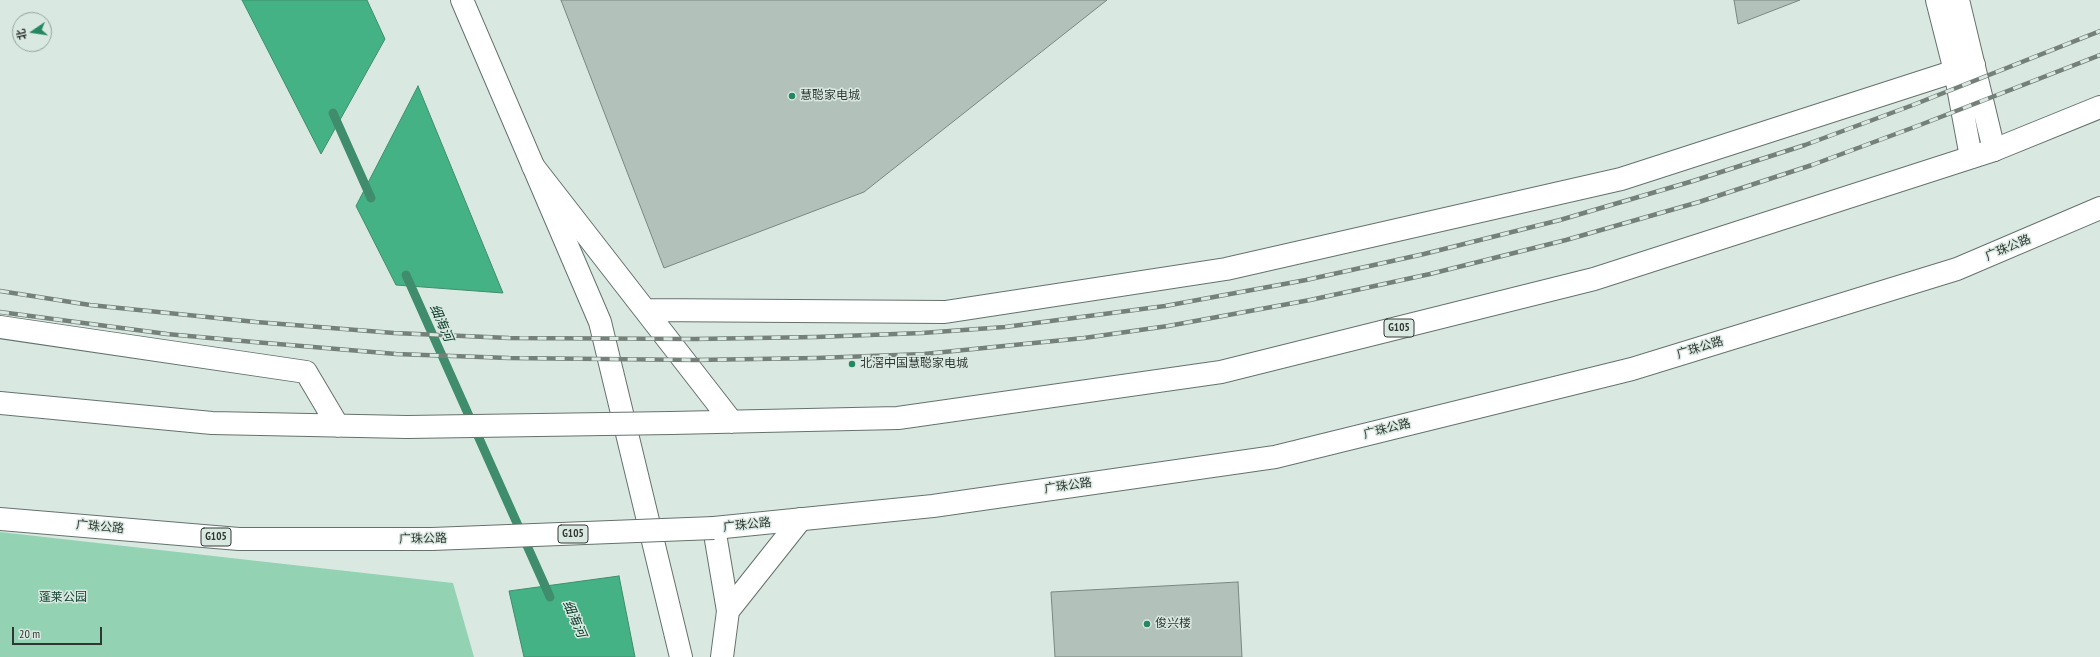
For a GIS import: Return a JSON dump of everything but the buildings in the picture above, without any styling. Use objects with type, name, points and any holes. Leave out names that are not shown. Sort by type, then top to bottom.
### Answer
[{"type":"main road","points":[[462,0],[600,322],[681,657]]},
{"type":"main road","points":[[1937,0],[1994,150]]},
{"type":"main road","points":[[1958,0],[1971,157]]},
{"type":"main road","points":[[645,310],[945,312],[1226,269],[1621,179],[1964,68]]},
{"type":"main road","name":"G105","points":[[0,404],[212,423],[338,426],[407,427],[898,418],[1221,372],[1594,279],[1994,150],[2100,107]]},
{"type":"main road","points":[[533,166],[732,422]]},
{"type":"main road","name":"广珠公路","points":[[0,519],[239,539],[432,540],[714,528],[933,506],[1275,457],[1632,369],[1957,269],[2100,208]]},
{"type":"main road","points":[[0,327],[306,372],[338,426]]},
{"type":"main road","points":[[728,611],[801,519]]},
{"type":"main road","points":[[714,528],[728,611],[722,657]]},
{"type":"green space","name":"蓬莱公园","points":[[0,532],[453,583],[474,657],[0,657]]},
{"type":"water","points":[[242,0],[367,0],[385,39],[321,154]]},
{"type":"water","points":[[418,86],[503,293],[396,285],[356,206]]},
{"type":"water","points":[[619,576],[635,657],[524,657],[509,591]]},
{"type":"waterway","name":"细海河","points":[[333,113],[371,198]]},
{"type":"waterway","name":"细海河","points":[[406,275],[550,597]]},
{"type":"railway","points":[[0,291],[90,305],[256,322],[394,333],[509,338],[695,339],[816,337],[922,333],[1005,327],[1165,306],[1306,280],[1424,254],[1560,220],[1693,181],[1805,145],[1913,105],[2100,31]]},
{"type":"railway","points":[[0,312],[167,334],[254,342],[396,354],[509,358],[695,360],[817,358],[924,354],[1084,338],[1168,326],[1310,300],[1430,274],[1566,240],[1699,202],[1812,165],[2100,55]]},
{"type":"place","name":"慧聪家电城","points":[[792,96]]},
{"type":"place","name":"北滘中国慧聪家电城","points":[[852,364]]},
{"type":"place","name":"俊兴楼","points":[[1147,624]]}]
